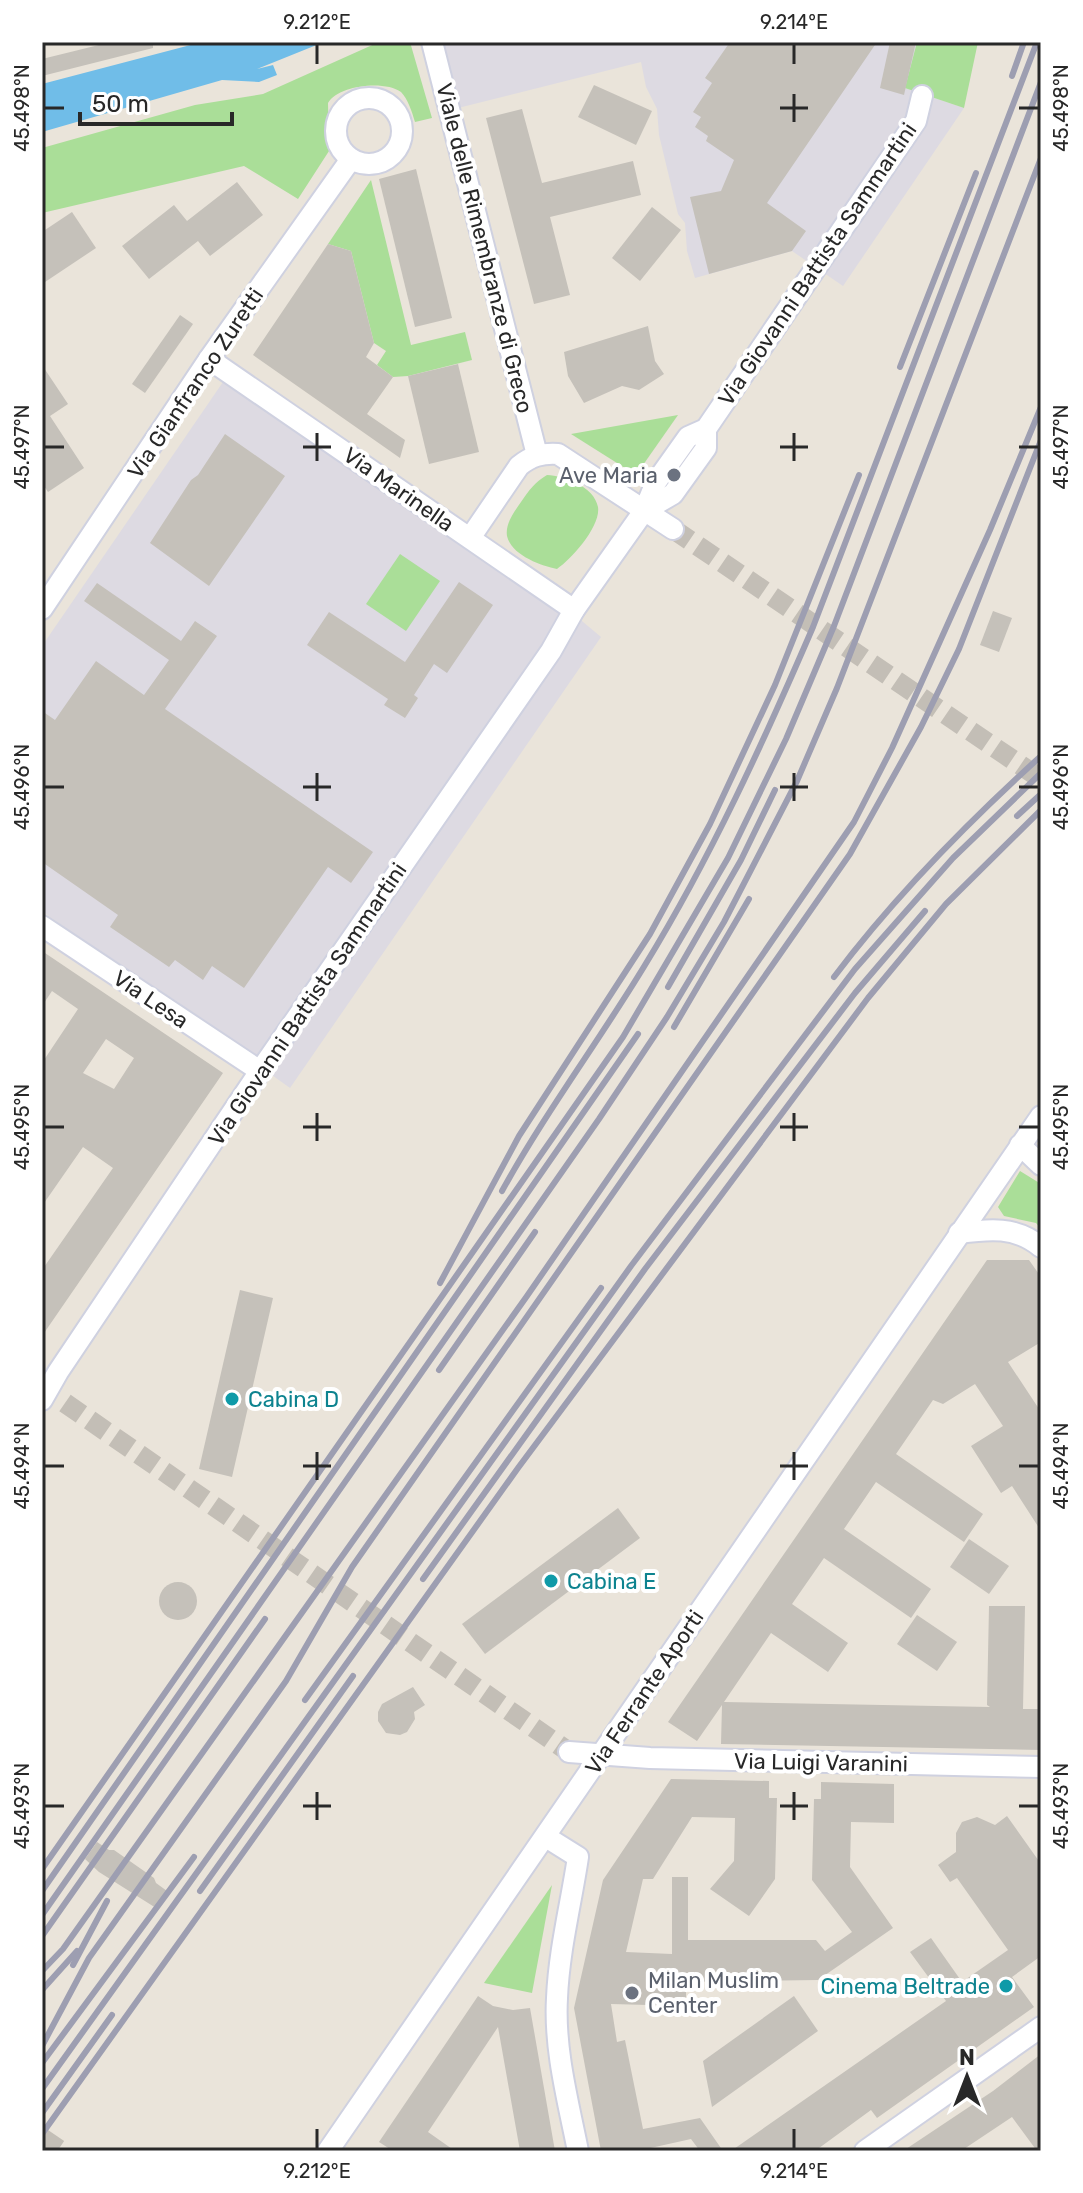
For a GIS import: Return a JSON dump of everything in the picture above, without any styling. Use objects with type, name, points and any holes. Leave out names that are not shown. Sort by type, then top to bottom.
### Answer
[{"type":"street","name":"Viale delle Rimembranze di Greco","points":[[432,42],[537,455]]},
{"type":"street","name":"Via Giovanni Battista Sammartini","points":[[45,1395],[260,1071],[542,664],[574,610],[644,511],[656,482],[688,437],[706,429],[916,121],[922,96]]},
{"type":"street","name":"Via Gianfranco Zuretti","points":[[42,609],[209,359],[351,159]]},
{"type":"street","name":"Via Marinella","points":[[209,359],[574,610]]},
{"type":"street","points":[[470,538],[519,466],[537,455],[558,454],[673,529]]},
{"type":"street","name":"Via Lesa","points":[[42,926],[260,1071]]},
{"type":"street","name":"Via Ferrante Aporti","points":[[328,2151],[1041,1116]]},
{"type":"street","points":[[1020,1145],[1041,1165]]},
{"type":"street","points":[[959,1233],[1002,1229],[1028,1237],[1041,1247]]},
{"type":"street","points":[[45,1395],[65,1403]]},
{"type":"street","name":"Via Luigi Varanini","points":[[569,1752],[650,1758],[1041,1767]]},
{"type":"street","points":[[546,1837],[578,1857],[560,1958],[556,2001],[561,2061],[578,2151]]},
{"type":"street","points":[[865,2151],[1041,2027]]},
{"type":"shaded area","points":[[442,42],[917,42],[906,88],[964,108],[843,286],[792,251],[695,278],[687,251],[685,223],[678,214],[659,135],[657,109],[646,87],[641,62],[458,108]]},
{"type":"shaded area","points":[[223,382],[576,616],[601,637],[290,1088],[42,911],[42,646]]},
{"type":"green space","points":[[379,42],[410,42],[432,118],[415,122],[406,98],[394,88],[374,85],[341,92],[328,103],[329,151],[298,199],[244,166],[42,213],[42,148],[195,105],[263,94]]},
{"type":"green space","points":[[917,42],[978,42],[964,108],[905,88]]},
{"type":"green space","points":[[371,180],[411,345],[465,332],[472,360],[393,377],[377,365],[386,351],[374,343],[351,251],[328,244]]},
{"type":"green space","points":[[678,415],[636,475],[571,434]]},
{"type":"green space","points":[[547,475],[562,477],[585,488],[598,507],[598,515],[590,532],[557,569],[520,554],[507,536],[509,522],[516,509],[532,487]]},
{"type":"green space","points":[[400,554],[440,581],[406,631],[366,604]]},
{"type":"green space","points":[[1020,1171],[1041,1184],[1041,1229],[1036,1223],[1004,1216],[998,1207]]},
{"type":"green space","points":[[552,1885],[532,1993],[484,1983]]},
{"type":"water","points":[[202,42],[324,42],[257,69],[273,65],[277,75],[259,82],[222,80],[42,132],[42,84]]},
{"type":"building","points":[[111,42],[153,42],[153,48],[42,76],[42,59]]},
{"type":"building","points":[[730,42],[877,42],[767,203],[806,231],[792,251],[709,274],[690,197],[721,191],[734,160],[706,141],[708,136],[695,127],[701,117],[693,112],[712,83],[705,78]]},
{"type":"building","points":[[890,42],[916,42],[904,95],[880,88]]},
{"type":"building","points":[[594,85],[652,111],[636,145],[578,117]]},
{"type":"building","points":[[522,109],[542,183],[633,161],[641,195],[550,217],[570,295],[534,304],[486,118]]},
{"type":"building","points":[[416,169],[452,318],[415,327],[379,179]]},
{"type":"building","points":[[237,182],[263,215],[210,256],[198,241],[149,279],[122,246],[174,205],[187,221]]},
{"type":"building","points":[[652,207],[681,230],[640,281],[612,258]]},
{"type":"building","points":[[72,212],[96,248],[42,284],[42,232]]},
{"type":"building","points":[[328,244],[351,251],[374,343],[366,357],[393,377],[367,414],[405,440],[400,458],[253,355]]},
{"type":"building","points":[[180,315],[193,324],[145,393],[132,384]]},
{"type":"building","points":[[648,326],[655,361],[664,374],[639,390],[622,386],[584,403],[568,376],[564,352]]},
{"type":"building","points":[[458,364],[479,452],[429,464],[408,376]]},
{"type":"building","points":[[42,365],[68,404],[50,416],[84,468],[48,492],[42,483]]},
{"type":"building","points":[[225,434],[285,476],[209,586],[150,543]]},
{"type":"building","points":[[459,582],[493,605],[447,673],[434,664],[414,695],[418,698],[405,718],[384,705],[388,699],[307,645],[329,612],[405,662]]},
{"type":"building","points":[[97,583],[181,641],[195,621],[217,636],[165,709],[373,852],[351,883],[328,867],[244,988],[212,966],[203,980],[175,960],[169,967],[110,927],[118,915],[42,862],[42,711],[55,720],[96,661],[144,695],[169,660],[84,601]]},
{"type":"building","points":[[993,611],[1012,618],[999,652],[980,645]]},
{"type":"building","points":[[42,951],[223,1073],[42,1336],[42,1270],[113,1168],[83,1147],[42,1206],[42,1063],[78,1009],[52,991],[42,1006]],"holes":[[[106,1039],[134,1058],[114,1089],[83,1073]]]},
{"type":"building","points":[[987,1260],[1029,1260],[1041,1277],[1041,1342],[1008,1362],[1041,1412],[1041,1531],[1012,1486],[1001,1493],[971,1446],[1003,1426],[975,1384],[943,1404],[933,1400],[896,1454],[983,1514],[964,1542],[876,1482],[844,1529],[931,1589],[911,1618],[824,1558],[792,1604],[848,1643],[828,1672],[771,1633],[724,1702],[990,1707],[987,1705],[989,1606],[1025,1606],[1023,1709],[1041,1709],[1041,1750],[721,1744],[722,1705],[697,1741],[668,1722]]},
{"type":"building","name":"Cabina D","points":[[240,1290],[273,1298],[232,1477],[199,1469]]},
{"type":"building","name":"Cabina E","points":[[618,1508],[640,1538],[485,1654],[462,1624]]},
{"type":"building","points":[[969,1539],[1009,1566],[989,1594],[950,1567]]},
{"type":"building","points":[[178,1582],[191,1588],[197,1601],[191,1614],[178,1620],[165,1614],[159,1601],[165,1588]]},
{"type":"building","points":[[917,1615],[957,1642],[937,1671],[897,1644]]},
{"type":"building","points":[[413,1687],[425,1705],[414,1712],[415,1719],[407,1732],[400,1735],[386,1733],[378,1721],[382,1704]]},
{"type":"building","points":[[671,1779],[769,1781],[769,1798],[777,1798],[775,1879],[749,1916],[710,1889],[734,1861],[735,1818],[692,1817],[653,1879],[643,1879],[626,1952],[672,1954],[672,1877],[688,1877],[688,1940],[816,1940],[825,1951],[852,1932],[812,1880],[814,1799],[821,1799],[821,1782],[894,1784],[894,1823],[851,1822],[850,1867],[893,1928],[818,1980],[686,1982],[686,2006],[611,2004],[617,2042],[625,2040],[643,2129],[700,2118],[723,2151],[700,2151],[691,2139],[637,2151],[601,2151],[574,2008],[603,1880]]},
{"type":"building","points":[[1007,1816],[1041,1864],[1041,1956],[1012,1977],[1034,2007],[877,2118],[871,2110],[815,2151],[731,2151],[946,2001],[910,1952],[931,1938],[962,1982],[1008,1950],[957,1878],[950,1882],[938,1865],[956,1852],[956,1833],[962,1822],[977,1817],[995,1825]]},
{"type":"building","points":[[97,1842],[154,1878],[167,1891],[156,1908],[99,1872],[85,1859]]},
{"type":"building","points":[[478,1996],[493,2006],[513,2010],[530,2008],[555,2151],[520,2151],[498,2027],[428,2132],[455,2151],[393,2151],[379,2142]]},
{"type":"building","points":[[794,1996],[818,2031],[712,2107],[703,2061]]},
{"type":"building","points":[[1041,2054],[1041,2151],[1037,2151],[1012,2117],[961,2151],[903,2151],[993,2091]]},
{"type":"tunnel","points":[[673,529],[1041,779]]},
{"type":"tunnel","points":[[65,1403],[569,1752]]},
{"type":"tunnel","points":[[42,2138],[61,2151]]},
{"type":"railway","points":[[1012,76],[1024,42]]},
{"type":"railway","points":[[502,1191],[669,924],[755,756],[813,627],[1037,42]]},
{"type":"railway","points":[[42,1869],[623,1037],[728,858],[786,739],[834,626],[1041,82]]},
{"type":"railway","points":[[42,1915],[599,1119],[667,1017],[724,922],[797,781],[837,688],[1041,158]]},
{"type":"railway","points":[[900,367],[976,173]]},
{"type":"railway","points":[[42,1971],[63,1949],[527,1296],[854,822],[892,748],[990,530],[1041,407]]},
{"type":"railway","points":[[42,2046],[89,1958],[286,1681],[352,1567],[850,854],[921,727],[959,649],[1041,440]]},
{"type":"railway","points":[[440,1283],[519,1136],[650,934],[710,824],[775,685],[859,475]]},
{"type":"railway","points":[[834,977],[932,862],[1041,756]]},
{"type":"railway","points":[[42,2089],[631,1266],[855,969],[953,858],[1041,773]]},
{"type":"railway","points":[[668,987],[741,860],[775,790]]},
{"type":"railway","points":[[1017,816],[1041,794]]},
{"type":"railway","points":[[42,2134],[518,1468],[868,998],[946,904],[1041,810]]},
{"type":"railway","points":[[674,1027],[749,899]]},
{"type":"railway","points":[[423,1579],[645,1269],[855,993],[925,911]]},
{"type":"railway","points":[[42,1891],[638,1034]]},
{"type":"railway","points":[[439,1370],[535,1232]]},
{"type":"railway","points":[[305,1700],[601,1288]]},
{"type":"railway","points":[[42,1936],[265,1619]]},
{"type":"railway","points":[[200,1891],[353,1676]]},
{"type":"railway","points":[[42,2063],[194,1857]]},
{"type":"railway","points":[[73,1965],[107,1901]]},
{"type":"railway","points":[[42,1990],[77,1951]]},
{"type":"railway","points":[[42,2113],[112,2015]]},
{"type":"place","name":"Ave Maria","points":[[674,475]]},
{"type":"place","name":"Cabina D","points":[[232,1399]]},
{"type":"place","name":"Cabina E","points":[[551,1581]]},
{"type":"place","name":"Cinema Beltrade","points":[[1006,1986]]},
{"type":"place","name":"Milan Muslim Center","points":[[632,1993]]}]
